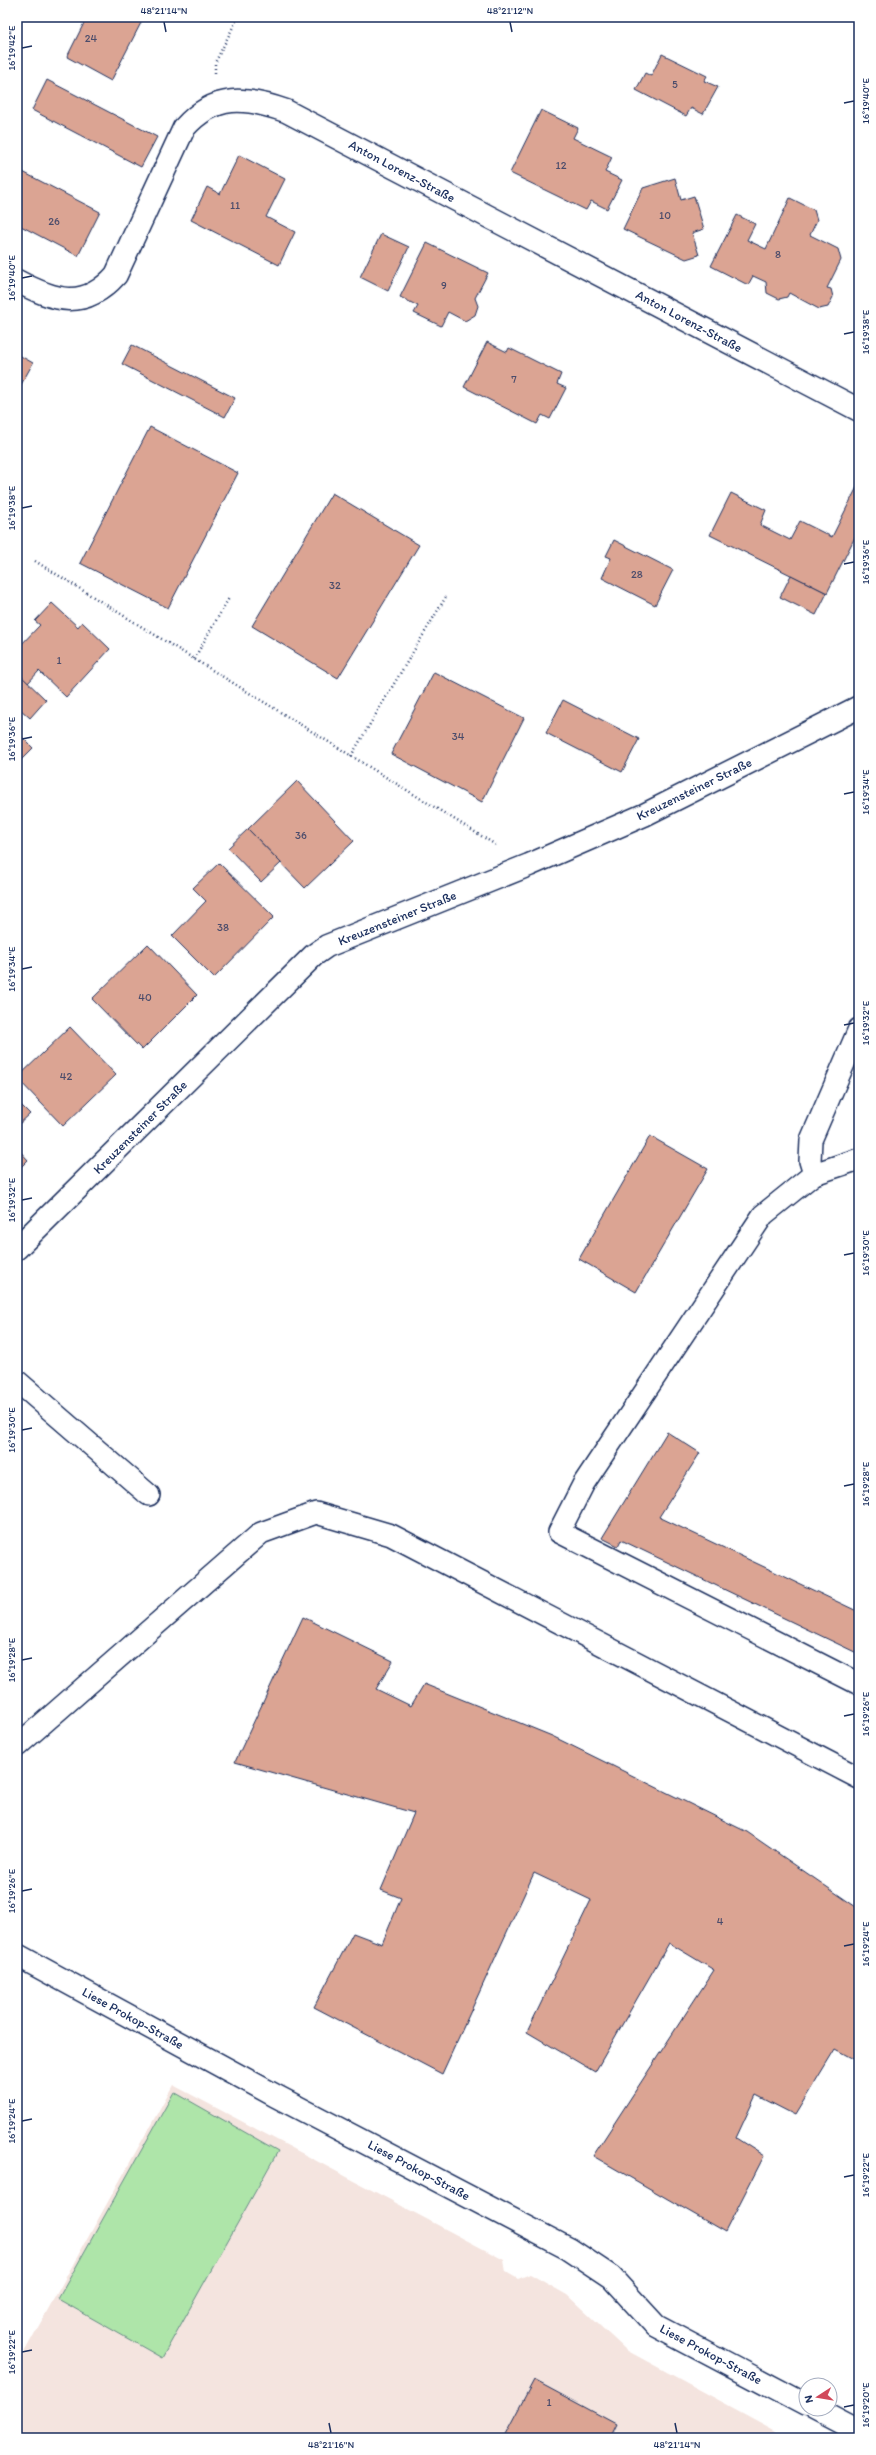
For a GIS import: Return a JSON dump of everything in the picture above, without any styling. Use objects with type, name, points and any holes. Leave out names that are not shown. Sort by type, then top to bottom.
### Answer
[{"type":"street","name":"Anton Lorenz-Straße","points":[[17,281],[37,292],[66,300],[84,299],[105,287],[116,275],[184,128],[193,118],[215,104],[245,100],[286,111],[859,410]]},
{"type":"street","name":"Kreuzensteiner Straße","points":[[17,1248],[314,955],[348,936],[529,865],[644,815],[859,707]]},
{"type":"street","name":"Liese Prokop-Straße","points":[[17,1955],[276,2096],[569,2250],[611,2277],[656,2326],[798,2400]]},
{"type":"street","points":[[830,2417],[859,2432]]},
{"type":"lane","points":[[814,1174],[810,1161],[811,1140],[859,1029]]},
{"type":"lane","points":[[859,1159],[814,1174],[763,1215],[584,1483],[559,1532],[859,1684]]},
{"type":"lane","points":[[17,1381],[149,1495]]},
{"type":"lane","points":[[17,1746],[261,1533],[316,1514],[390,1535],[859,1778]]},
{"type":"path","points":[[215,104],[215,63],[238,17]]},
{"type":"path","points":[[36,561],[529,865]]},
{"type":"path","points":[[351,756],[447,595]]},
{"type":"path","points":[[194,659],[229,598]]},
{"type":"shaded area","points":[[173,2085],[504,2260],[506,2272],[518,2279],[530,2274],[567,2295],[626,2350],[789,2438],[17,2438],[17,2365]]},
{"type":"green space","points":[[174,2092],[278,2151],[162,2358],[58,2299]]},
{"type":"building","points":[[87,17],[144,17],[111,81],[67,57]]},
{"type":"building","points":[[662,54],[707,76],[704,81],[718,87],[703,114],[691,108],[686,116],[636,90],[645,73],[651,76]]},
{"type":"building","points":[[47,80],[157,137],[141,167],[32,110]]},
{"type":"building","points":[[541,110],[578,128],[573,138],[612,157],[605,172],[622,180],[607,209],[591,201],[586,210],[510,173]]},
{"type":"building","points":[[239,155],[285,179],[266,217],[295,232],[279,265],[191,220],[207,187],[220,194]]},
{"type":"building","points":[[17,169],[100,212],[78,256],[17,224]]},
{"type":"building","points":[[675,178],[681,200],[694,196],[704,229],[692,233],[699,255],[686,259],[623,229],[643,188]]},
{"type":"building","points":[[790,198],[814,210],[817,220],[810,235],[838,249],[841,260],[827,288],[831,289],[833,297],[828,307],[819,309],[789,293],[787,297],[779,299],[767,293],[766,282],[753,276],[748,285],[711,266],[737,215],[755,224],[747,240],[766,249]]},
{"type":"building","points":[[381,234],[409,247],[388,291],[360,277]]},
{"type":"building","points":[[427,243],[488,273],[475,298],[478,306],[475,315],[465,321],[448,312],[441,326],[414,313],[418,306],[400,297]]},
{"type":"building","points":[[487,342],[507,352],[509,348],[561,374],[557,384],[566,388],[550,419],[542,415],[537,424],[464,387]]},
{"type":"building","points":[[132,345],[235,398],[225,417],[122,364]]},
{"type":"building","points":[[17,354],[33,363],[17,392]]},
{"type":"building","points":[[150,427],[238,473],[168,608],[80,563]]},
{"type":"building","points":[[859,483],[859,529],[827,593],[710,535],[731,493],[766,510],[760,525],[790,540],[800,521],[832,537]]},
{"type":"building","points":[[332,493],[419,545],[338,678],[252,626]]},
{"type":"building","points":[[614,540],[673,570],[655,605],[602,578],[611,558],[606,556]]},
{"type":"building","points":[[791,575],[827,593],[816,615],[780,597]]},
{"type":"building","points":[[52,603],[78,627],[82,622],[110,649],[66,697],[39,671],[28,683],[17,672],[17,649],[40,625],[35,621]]},
{"type":"building","points":[[17,672],[46,700],[30,718],[20,709],[17,712]]},
{"type":"building","points":[[434,672],[524,718],[482,802],[391,754]]},
{"type":"building","points":[[563,700],[639,739],[622,772],[546,733]]},
{"type":"building","points":[[17,732],[33,748],[17,764]]},
{"type":"building","points":[[297,781],[354,841],[305,888],[248,829]]},
{"type":"building","points":[[248,829],[281,863],[261,882],[228,848]]},
{"type":"building","points":[[219,863],[274,917],[214,978],[172,936],[206,901],[193,888]]},
{"type":"building","points":[[148,944],[197,995],[142,1050],[92,999]]},
{"type":"building","points":[[70,1027],[116,1075],[63,1126],[17,1078]]},
{"type":"building","points":[[17,1101],[30,1114],[17,1126]]},
{"type":"building","points":[[650,1136],[708,1169],[636,1292],[579,1259]]},
{"type":"building","points":[[17,1148],[28,1160],[17,1171]]},
{"type":"building","points":[[667,1432],[700,1453],[659,1517],[859,1612],[859,1654],[621,1540],[618,1546],[602,1538]]},
{"type":"building","points":[[303,1617],[393,1661],[376,1689],[411,1706],[424,1684],[552,1736],[747,1832],[859,1909],[859,2062],[835,2049],[795,2115],[756,2095],[736,2138],[764,2156],[725,2232],[593,2156],[714,1970],[669,1943],[595,2072],[527,2032],[591,1900],[534,1873],[442,2074],[314,2007],[353,1933],[382,1944],[401,1898],[381,1890],[414,1813],[235,1762]]},
{"type":"building","points":[[534,2380],[616,2424],[609,2438],[503,2438]]}]
